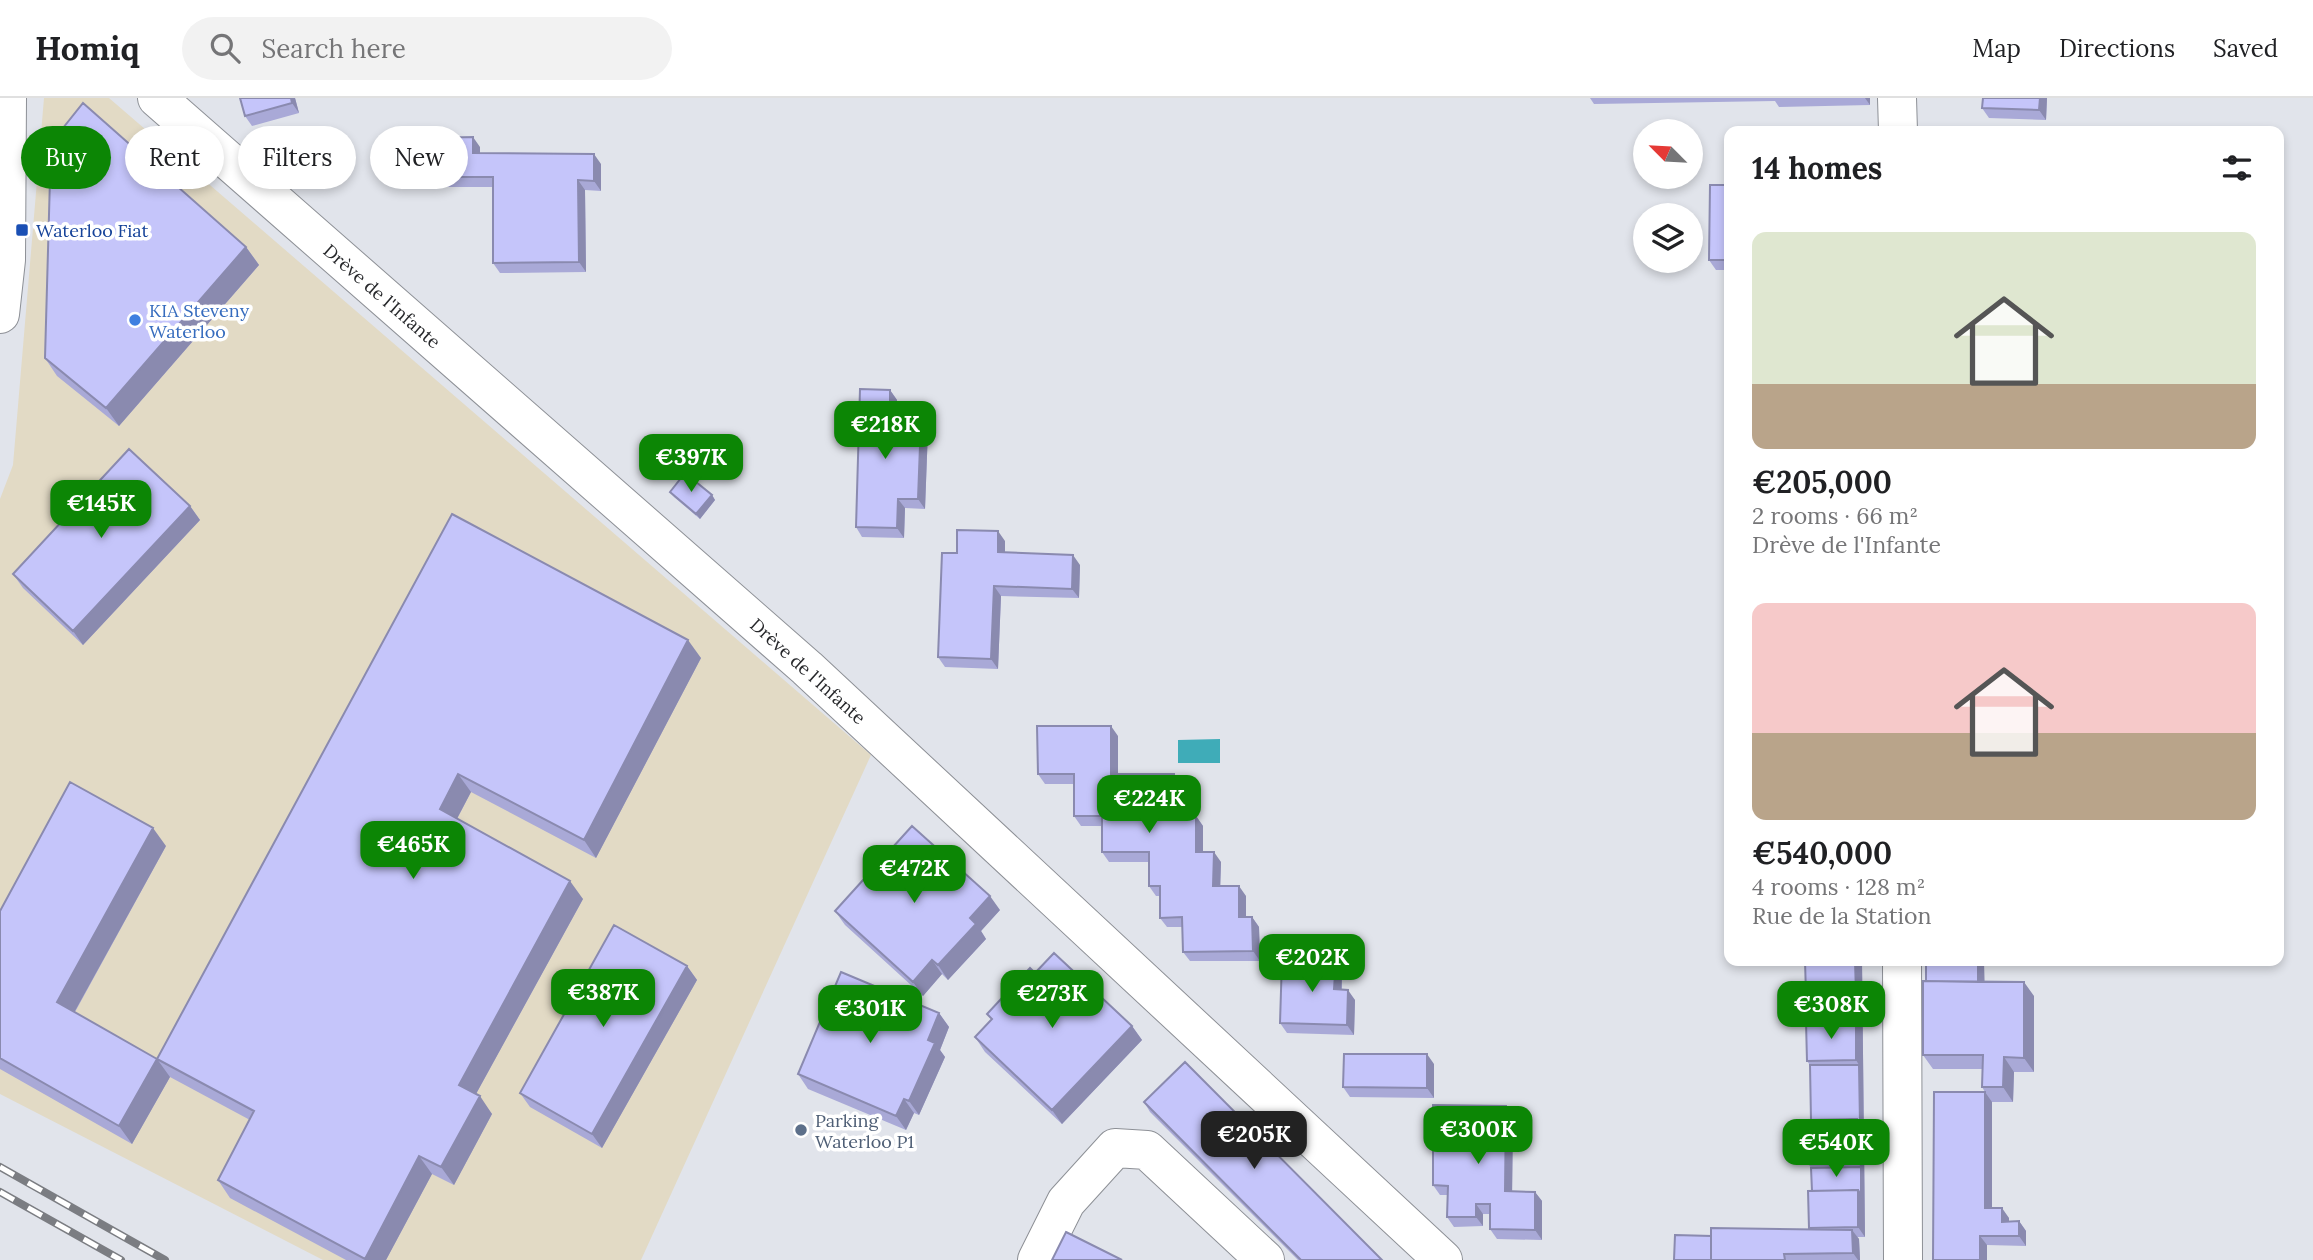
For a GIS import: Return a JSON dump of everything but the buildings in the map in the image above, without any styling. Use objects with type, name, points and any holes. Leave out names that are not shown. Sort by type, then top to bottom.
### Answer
[{"type":"street","points":[[0,314],[6,260],[7,98]]},
{"type":"street","name":"Drève de l'Infante","points":[[157,98],[807,668],[1443,1260]]},
{"type":"street","points":[[1898,98],[1898,126]]},
{"type":"street","points":[[1902,966],[1903,1260]]},
{"type":"street","points":[[1037,1260],[1066,1202],[1115,1148],[1147,1150],[1265,1260]]},
{"type":"shaded area","points":[[44,98],[109,98],[141,126],[125,126],[125,189],[215,189],[871,755],[641,1260],[323,1260],[0,1094],[0,499],[13,465],[36,189],[111,189],[111,126],[42,126]]},
{"type":"water","points":[[1220,739],[1220,763],[1178,763],[1178,740]]},
{"type":"railway","points":[[0,1167],[165,1260]]},
{"type":"railway","points":[[0,1192],[121,1260]]},
{"type":"place","name":"Waterloo Fiat","points":[[22,230]]},
{"type":"place","name":"KIA Steveny Waterloo","points":[[135,320]]},
{"type":"place","name":"Parking Waterloo P1","points":[[801,1130]]}]
